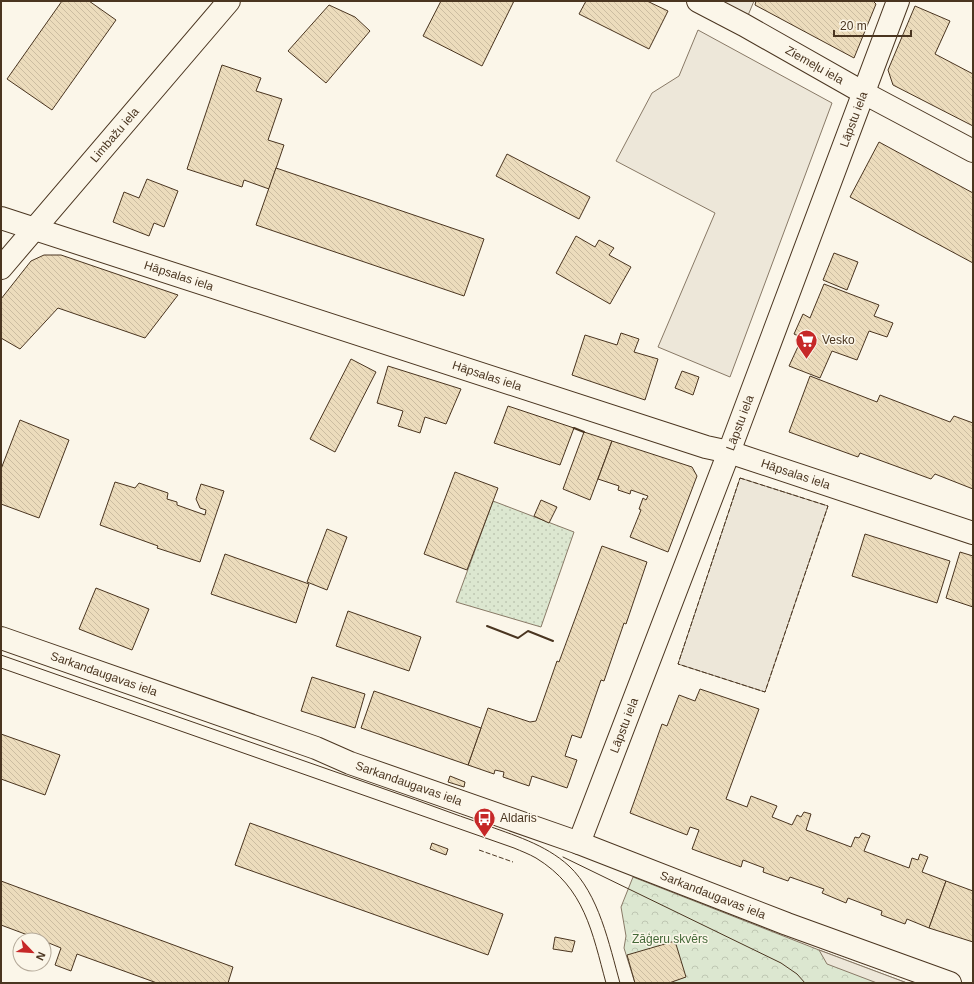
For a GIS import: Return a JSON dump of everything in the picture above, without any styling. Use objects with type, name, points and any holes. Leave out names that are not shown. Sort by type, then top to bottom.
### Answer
[{"type":"street","name":"Limbažu iela","points":[[1,268],[229,1]]},
{"type":"street","name":"Ziemeļu iela","points":[[698,1],[744,25],[864,93],[973,151]]},
{"type":"street","name":"Lāpstu iela","points":[[579,843],[729,452],[898,1]]},
{"type":"street","name":"Hāpsalas iela","points":[[1,218],[698,445],[729,452],[973,533]]},
{"type":"street","name":"Sarkandaugavas iela","points":[[1,638],[316,748],[350,763],[579,843],[787,924],[950,983]]},
{"type":"green space","points":[[493,501],[574,532],[541,627],[456,602]]},
{"type":"green space","name":"Zāģeru skvērs","points":[[633,877],[907,983],[635,983],[624,948],[626,936],[621,907]]},
{"type":"shaded area","points":[[700,1],[754,1],[744,25]]},
{"type":"shaded area","points":[[698,30],[832,103],[730,377],[658,347],[715,213],[616,161],[652,93],[679,76]]},
{"type":"shaded area","points":[[740,478],[828,506],[765,692],[678,664]]},
{"type":"shaded area","points":[[819,950],[907,983],[877,983],[827,964]]},
{"type":"building","points":[[62,1],[89,1],[116,20],[52,110],[7,79]]},
{"type":"building","points":[[441,1],[514,1],[482,66],[423,36]]},
{"type":"building","points":[[586,1],[647,1],[668,11],[649,49],[579,14]]},
{"type":"building","points":[[756,1],[873,1],[876,4],[854,58],[755,5]]},
{"type":"building","points":[[329,5],[355,17],[370,31],[326,83],[288,51]]},
{"type":"building","points":[[915,6],[950,21],[935,54],[973,74],[973,126],[893,85],[888,70]]},
{"type":"building","points":[[222,65],[261,78],[256,91],[282,99],[268,140],[284,145],[269,189],[244,180],[242,187],[187,169]]},
{"type":"building","points":[[879,142],[973,193],[973,263],[850,197]]},
{"type":"building","points":[[507,154],[590,197],[579,219],[496,176]]},
{"type":"building","points":[[276,168],[484,239],[464,296],[256,225]]},
{"type":"building","points":[[147,179],[178,191],[164,227],[154,223],[149,236],[113,222],[124,192],[139,198]]},
{"type":"building","points":[[576,236],[595,247],[599,240],[614,248],[609,255],[631,267],[610,304],[556,273]]},
{"type":"building","points":[[834,253],[858,262],[847,290],[823,280]]},
{"type":"building","points":[[44,255],[61,255],[178,295],[145,338],[58,308],[20,349],[1,338],[1,299],[31,261]]},
{"type":"building","points":[[824,284],[879,305],[874,316],[893,323],[887,337],[869,331],[857,360],[832,351],[820,378],[789,366],[802,338],[794,334],[803,314],[810,318]]},
{"type":"building","points":[[621,333],[639,339],[634,352],[658,359],[645,400],[572,375],[585,335],[617,345]]},
{"type":"building","points":[[351,359],[376,372],[335,452],[310,439]]},
{"type":"building","points":[[388,366],[461,389],[446,424],[425,417],[420,433],[398,426],[403,411],[377,403]]},
{"type":"building","points":[[682,371],[699,377],[693,395],[675,388]]},
{"type":"building","points":[[810,376],[877,402],[880,395],[950,422],[954,416],[973,423],[973,489],[935,474],[931,479],[860,453],[858,457],[789,432]]},
{"type":"building","points":[[508,406],[574,428],[560,465],[494,443]]},
{"type":"building","points":[[20,420],[69,440],[39,518],[1,504],[1,469]]},
{"type":"building","points":[[584,432],[612,441],[590,500],[563,489]]},
{"type":"building","points":[[612,441],[692,467],[697,476],[668,552],[630,537],[641,510],[639,509],[643,498],[646,500],[648,496],[631,490],[630,494],[618,490],[619,486],[598,479]]},
{"type":"building","points":[[455,472],[498,488],[467,570],[424,554]]},
{"type":"building","points":[[115,482],[135,488],[139,483],[168,493],[167,499],[177,502],[177,505],[205,515],[206,510],[200,508],[196,499],[201,484],[224,491],[200,562],[157,548],[158,546],[100,525]]},
{"type":"building","points":[[541,500],[557,507],[549,523],[534,516]]},
{"type":"building","points":[[327,529],[347,537],[327,590],[307,582]]},
{"type":"building","points":[[865,534],[950,561],[937,603],[852,576]]},
{"type":"building","points":[[602,546],[647,562],[626,624],[624,623],[604,681],[601,680],[581,738],[572,735],[565,756],[577,760],[567,788],[532,776],[529,786],[503,777],[504,772],[495,770],[494,774],[468,765],[488,708],[530,722],[536,721],[557,661],[559,662]]},
{"type":"building","points":[[960,552],[973,556],[973,607],[946,598]]},
{"type":"building","points":[[225,554],[309,584],[296,623],[211,594]]},
{"type":"building","points":[[96,588],[149,609],[132,650],[79,629]]},
{"type":"building","points":[[348,611],[421,637],[409,671],[336,646]]},
{"type":"building","points":[[312,677],[365,694],[355,728],[301,711]]},
{"type":"building","points":[[700,689],[759,709],[726,799],[747,807],[751,796],[777,806],[772,817],[792,825],[797,815],[801,817],[804,812],[811,814],[806,830],[851,847],[855,837],[859,838],[862,833],[870,836],[864,851],[909,868],[912,858],[918,860],[920,854],[928,857],[922,872],[946,881],[929,928],[907,919],[905,924],[881,915],[882,911],[848,898],[846,903],[822,893],[824,889],[790,877],[788,881],[763,872],[764,868],[743,860],[741,867],[692,849],[699,830],[690,827],[687,835],[630,813],[662,724],[667,726],[679,695],[695,701]]},
{"type":"building","points":[[374,691],[481,728],[468,765],[361,728]]},
{"type":"building","points":[[1,734],[60,755],[45,795],[1,779]]},
{"type":"building","points":[[450,776],[465,782],[464,787],[448,782]]},
{"type":"building","points":[[250,823],[503,914],[488,955],[235,865]]},
{"type":"building","points":[[432,843],[448,849],[446,855],[430,849]]},
{"type":"building","points":[[1,881],[233,967],[228,983],[157,983],[77,954],[71,971],[55,965],[61,948],[52,944],[52,932],[20,932],[1,925]]},
{"type":"building","points":[[946,881],[973,891],[973,942],[929,928]]},
{"type":"building","points":[[555,937],[575,941],[572,952],[553,949]]},
{"type":"building","points":[[675,941],[686,977],[669,983],[635,983],[627,955]]},
{"type":"tram line","points":[[1,655],[416,800],[517,836],[539,846],[560,858],[569,866],[579,877],[588,891],[602,920],[620,983]]},
{"type":"tram line","points":[[1,668],[514,848],[536,858],[553,870],[566,883],[576,897],[591,929],[606,983]]},
{"type":"tram line","points":[[563,857],[781,963],[797,974],[805,983]]},
{"type":"fence","points":[[740,478],[828,506],[765,692],[678,664],[740,478]]},
{"type":"fence","points":[[479,850],[513,862]]},
{"type":"wall","points":[[574,428],[584,432]]},
{"type":"wall","points":[[487,626],[518,638],[528,631],[553,641]]},
{"type":"place","name":"Vesko","points":[[807,360]]},
{"type":"place","name":"Aldaris","points":[[484,838]]}]
